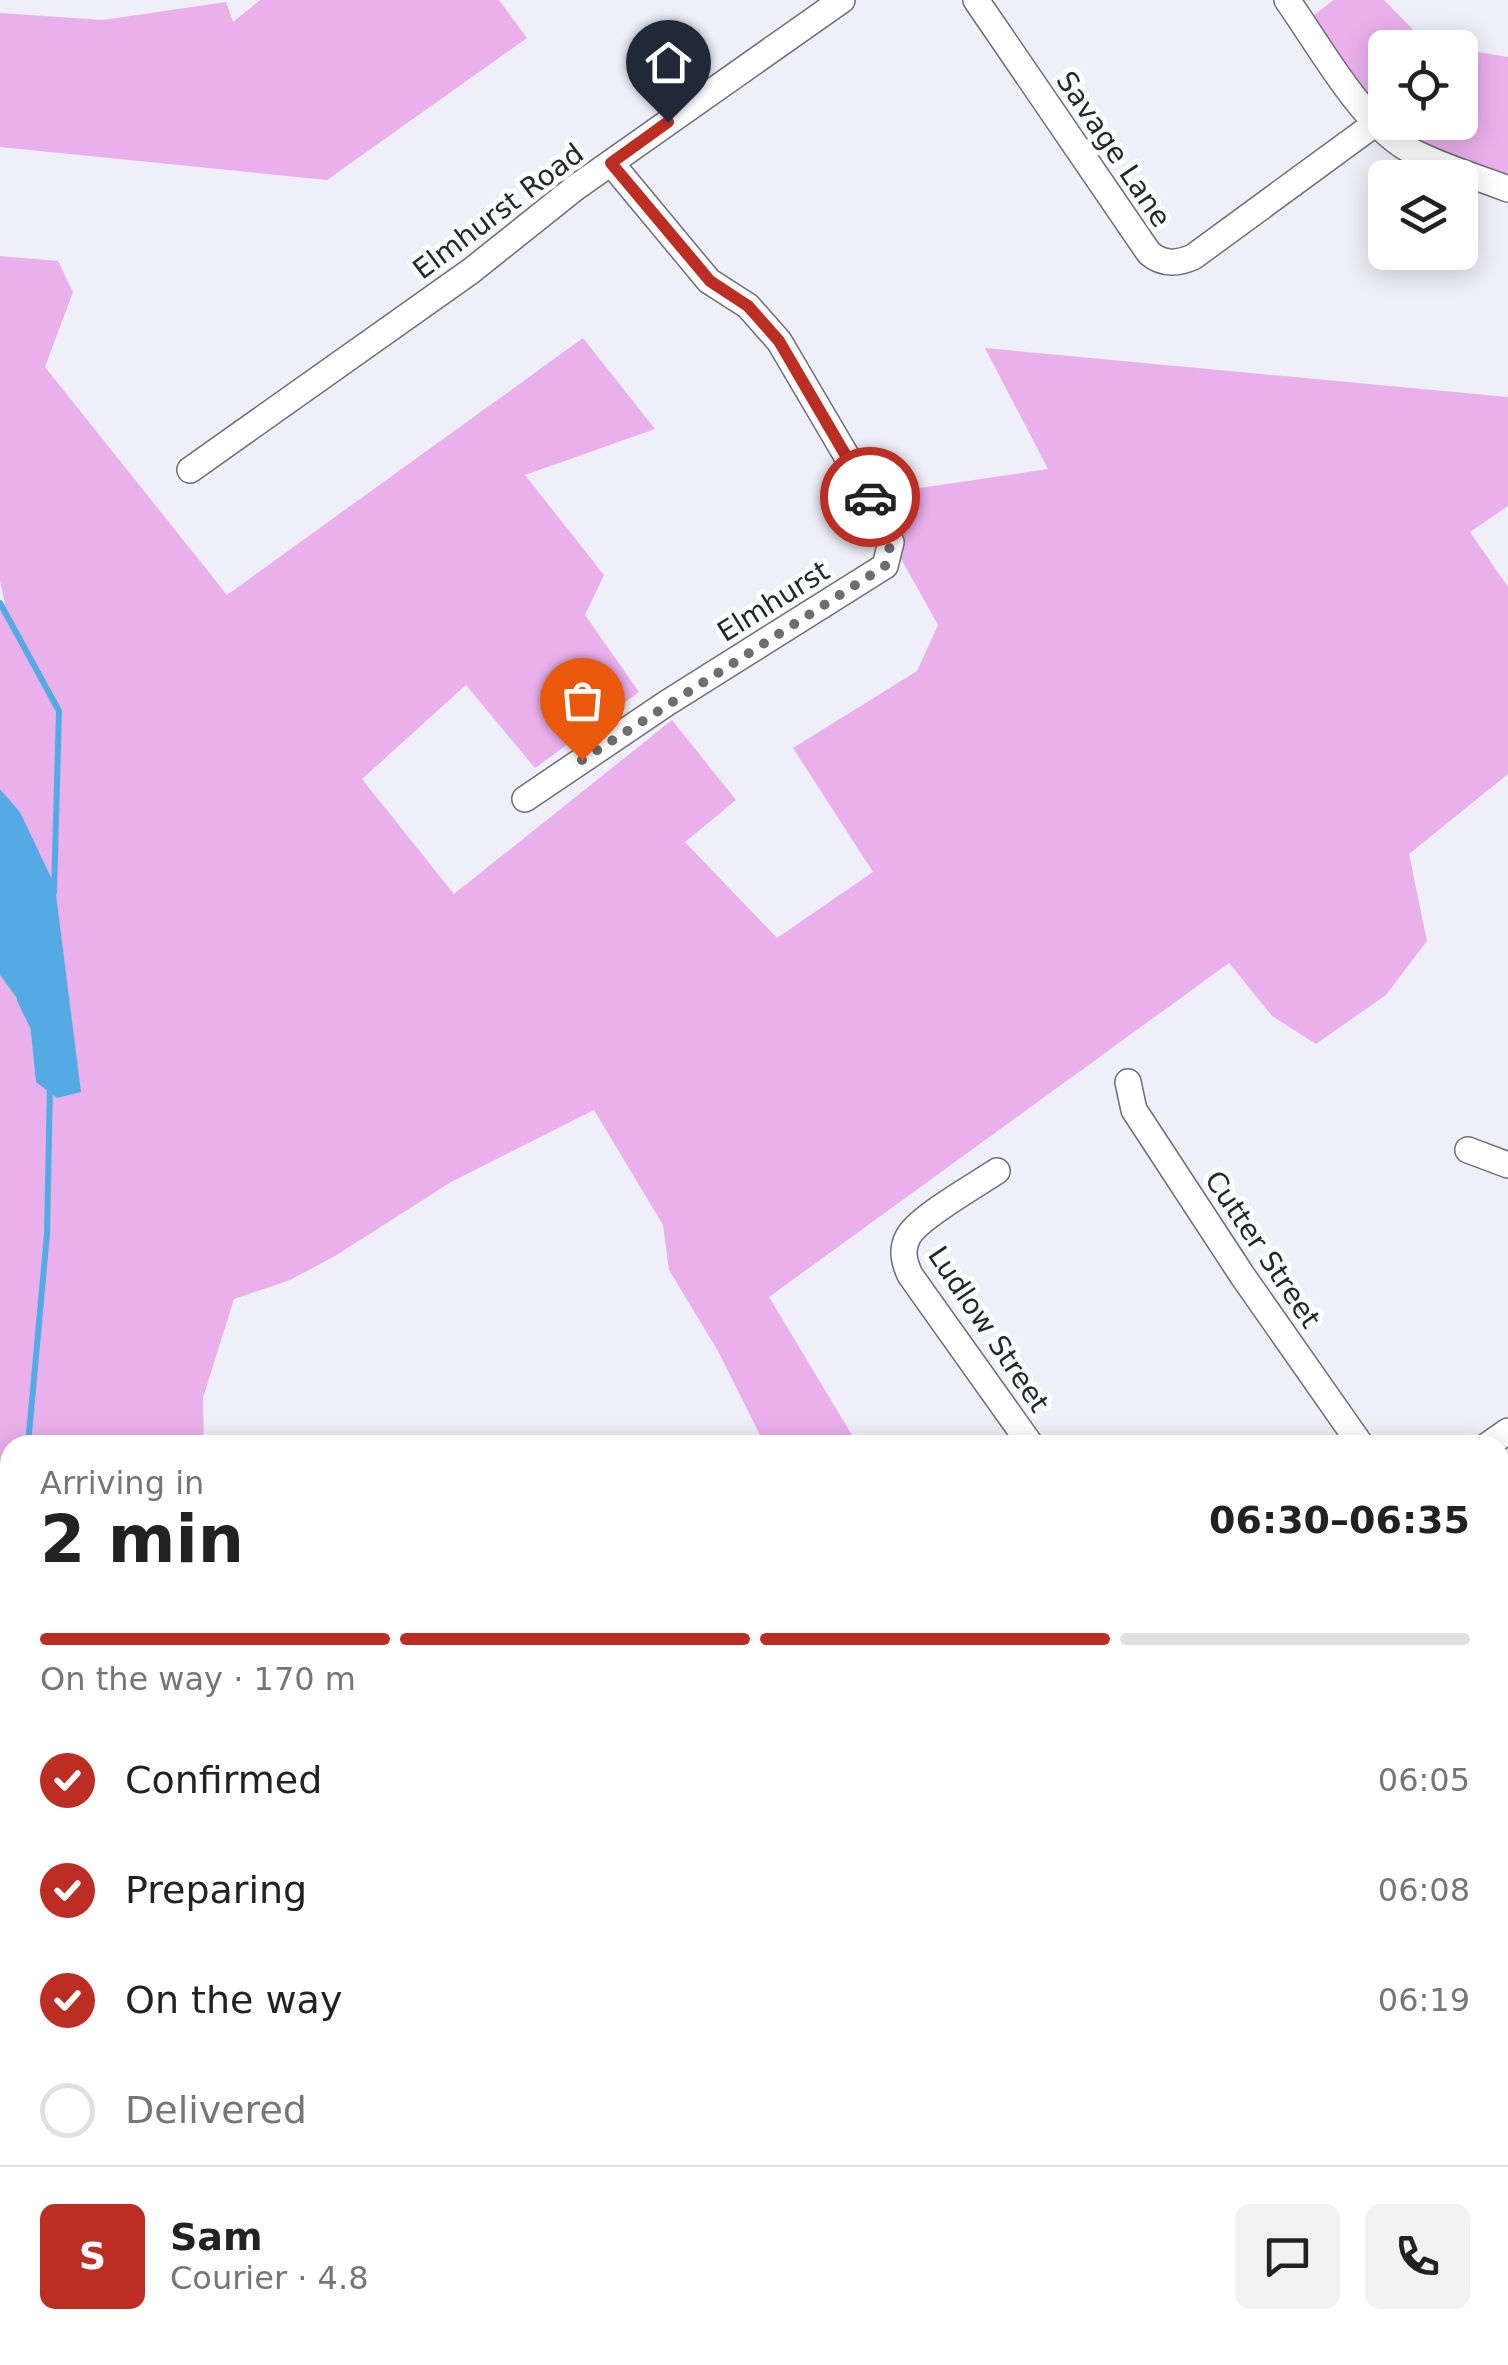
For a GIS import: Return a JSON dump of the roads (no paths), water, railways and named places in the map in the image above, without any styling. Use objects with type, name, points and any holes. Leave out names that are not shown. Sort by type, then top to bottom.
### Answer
[{"type":"street","name":"Elmhurst Road","points":[[190,470],[842,0]]},
{"type":"street","name":"Savage Lane","points":[[976,0],[1148,253],[1167,263],[1194,256],[1368,129]]},
{"type":"street","points":[[1287,0],[1368,112]]},
{"type":"street","points":[[1397,140],[1408,149],[1508,189]]},
{"type":"street","name":"Elmhurst","points":[[525,799],[668,702],[885,566],[891,542],[863,484],[779,341],[748,306],[710,281],[611,163]]},
{"type":"street","name":"Cutter Street","points":[[1128,1082],[1134,1110],[1354,1435]]},
{"type":"street","points":[[1468,1150],[1508,1164]]},
{"type":"street","name":"Ludlow Street","points":[[998,1171],[917,1225],[906,1240],[904,1253],[910,1275],[1024,1435]]},
{"type":"water","points":[[0,789],[20,812],[55,886],[81,1092],[57,1098],[36,1082],[29,1015],[0,975]]},
{"type":"waterway","points":[[0,603],[59,711],[54,892]]},
{"type":"waterway","points":[[20,1000],[32,1025]]},
{"type":"waterway","points":[[29,1435],[47,1234],[50,1085]]}]
